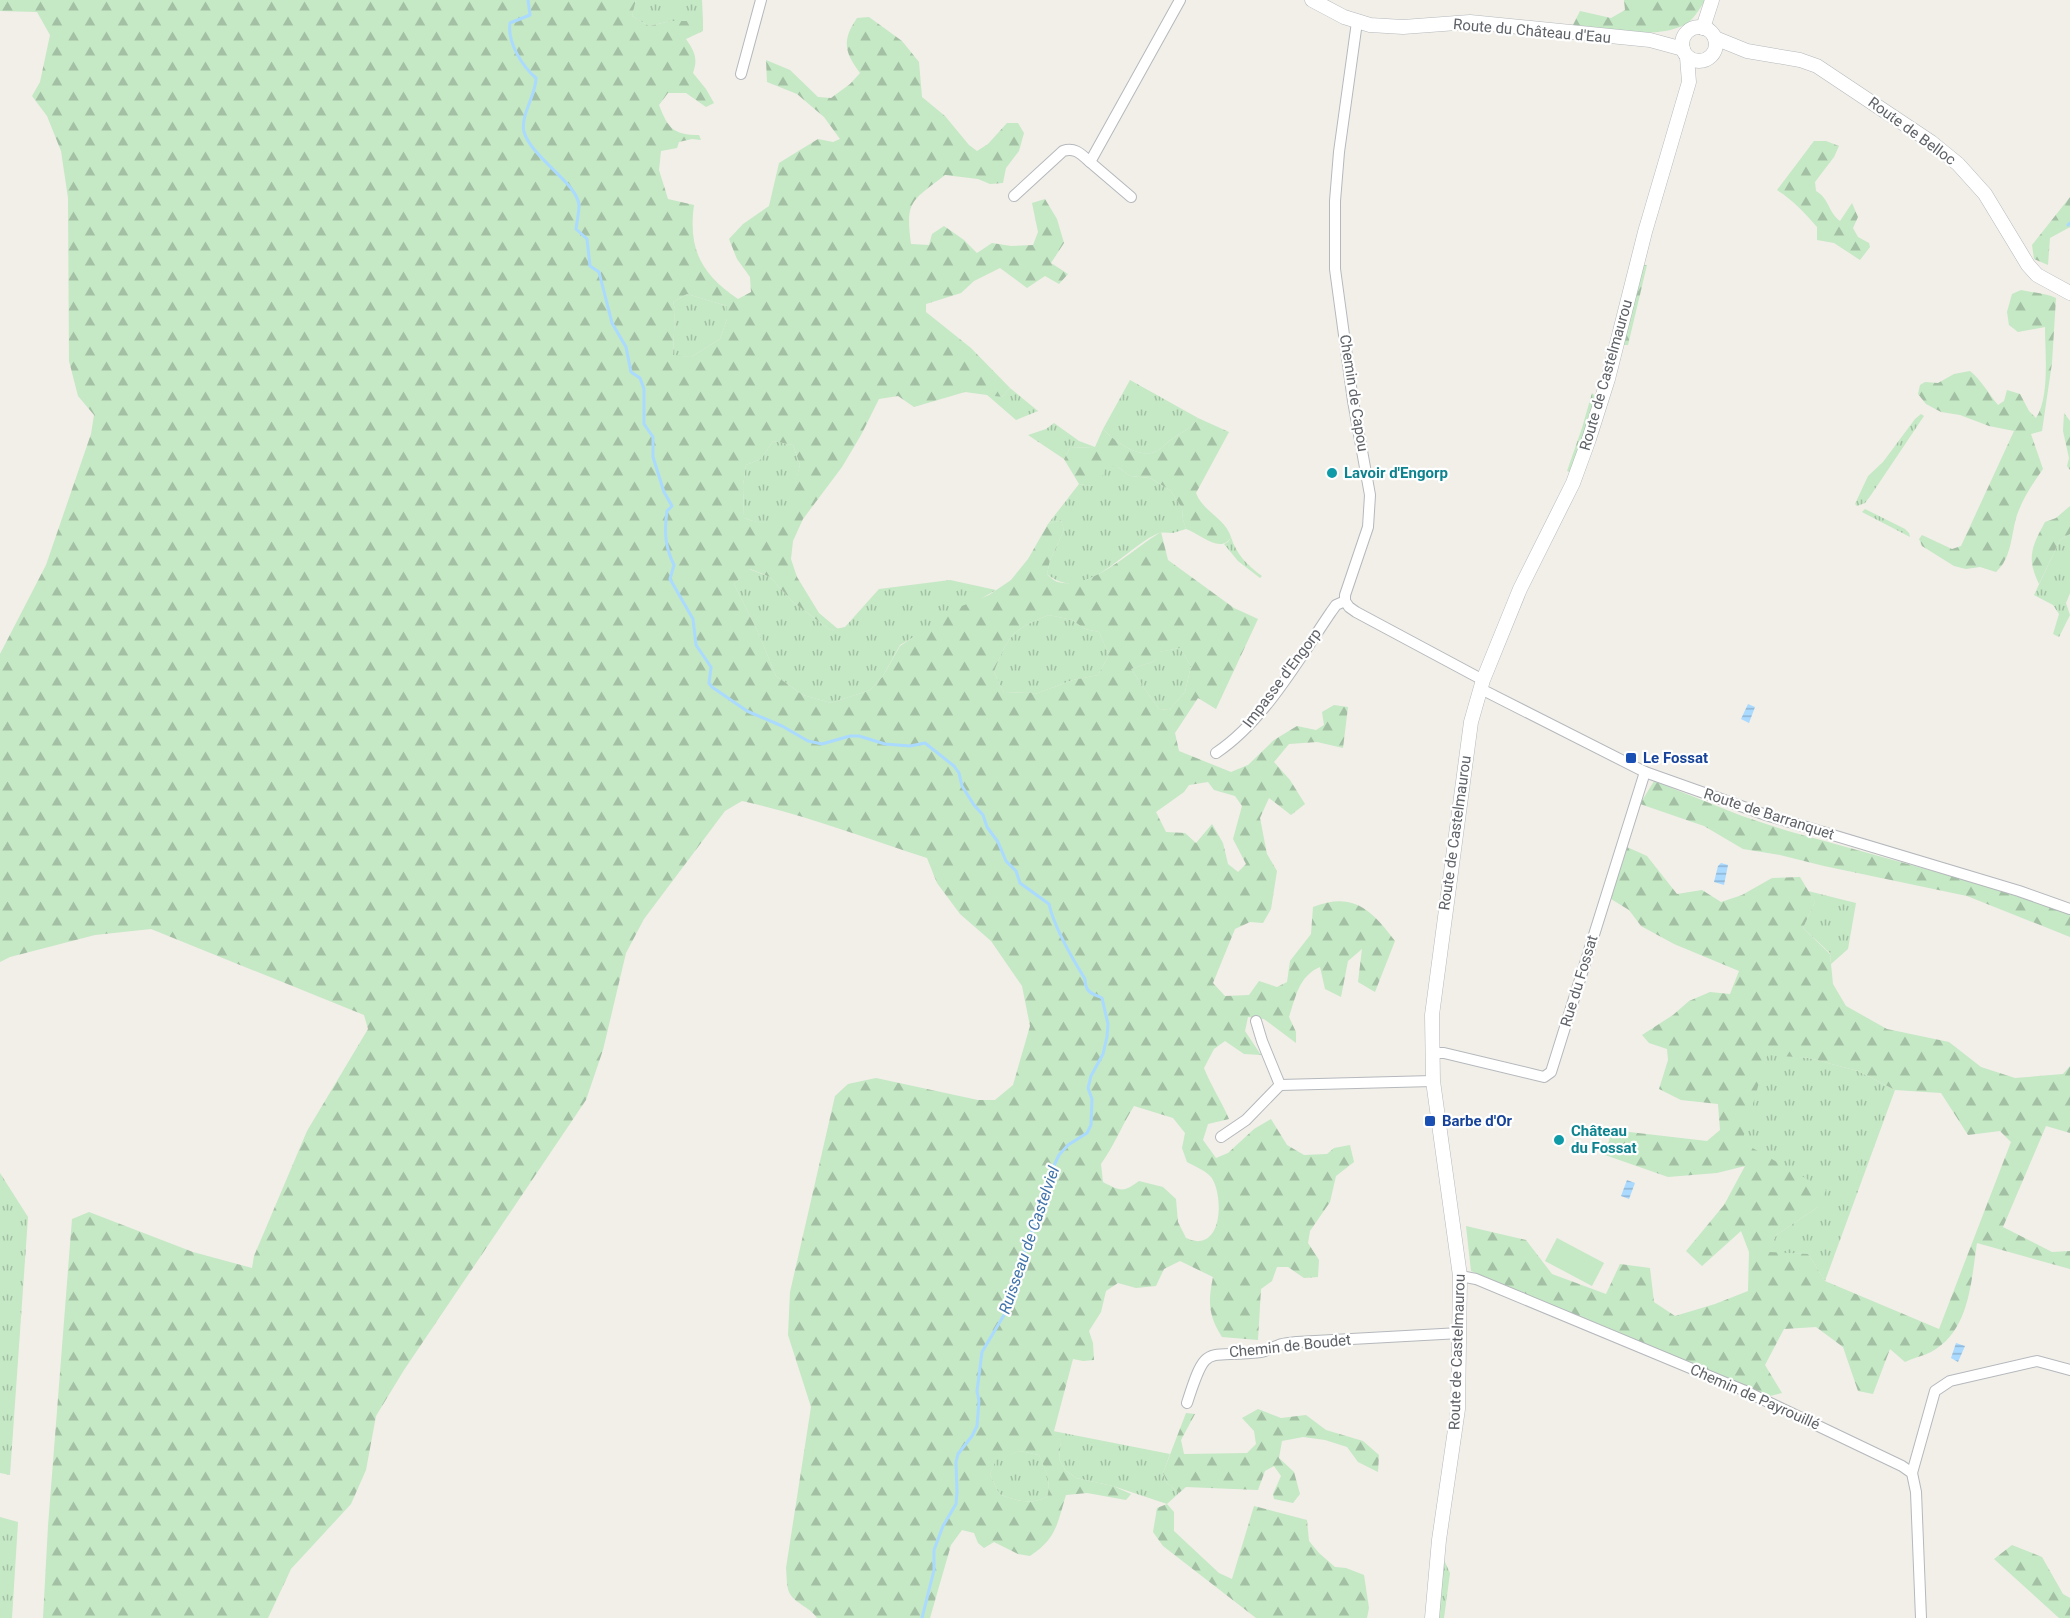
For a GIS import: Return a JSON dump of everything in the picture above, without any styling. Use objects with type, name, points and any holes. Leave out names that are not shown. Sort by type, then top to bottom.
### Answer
[{"type":"street","points":[[741,74],[761,0]]},
{"type":"street","points":[[1090,162],[1180,0]]},
{"type":"street","name":"Route du Château d'Eau","points":[[1312,0],[1357,22],[1370,25],[1402,27],[1470,22],[1650,40],[1685,35]]},
{"type":"street","points":[[1685,53],[1685,35],[1689,30],[1703,28],[1712,0]]},
{"type":"street","name":"Chemin de Capou","points":[[1345,601],[1347,584],[1363,542],[1370,513],[1368,477],[1353,401],[1335,269],[1335,201],[1339,152],[1357,22]]},
{"type":"street","name":"Route de Belloc","points":[[1703,28],[1715,38],[1747,51],[1800,60],[1817,66],[1931,142],[1958,164],[1984,194],[2028,266],[2037,275],[2066,291]]},
{"type":"street","points":[[1708,58],[1716,47],[1715,38]]},
{"type":"street","name":"Route du Château d'Eau","points":[[1650,40],[1685,53]]},
{"type":"street","name":"Route de Belloc","points":[[1685,53],[1695,61],[1747,51]]},
{"type":"street","name":"Route de Castelmaurou","points":[[1685,53],[1689,82]]},
{"type":"street","name":"Route de Castelmaurou","points":[[1432,1618],[1439,1540],[1458,1409],[1460,1276],[1433,1081],[1432,1015],[1471,722],[1482,685],[1520,589],[1573,483],[1589,439],[1608,379],[1645,232],[1689,82],[1708,58]]},
{"type":"street","points":[[1014,196],[1063,151],[1071,148],[1131,197]]},
{"type":"street","points":[[1345,601],[1356,612],[1482,685]]},
{"type":"street","name":"Impasse d'Engorp","points":[[1216,753],[1232,742],[1263,707],[1290,672],[1330,612],[1345,601]]},
{"type":"street","name":"Route de Barranquet","points":[[1482,685],[1645,772],[1766,815],[2019,891],[2070,909]]},
{"type":"street","name":"Rue du Fossat","points":[[1432,1053],[1444,1053],[1544,1077],[1551,1072],[1645,772]]},
{"type":"street","points":[[1256,1021],[1280,1085]]},
{"type":"street","points":[[1221,1137],[1246,1120],[1280,1085],[1433,1081]]},
{"type":"street","name":"Chemin de Payrouillé","points":[[1460,1276],[1476,1278],[1743,1390],[1902,1466],[1912,1473]]},
{"type":"street","name":"Chemin de Boudet","points":[[1187,1403],[1198,1368],[1212,1355],[1263,1352],[1278,1345],[1297,1342],[1460,1334]]},
{"type":"street","points":[[1921,1618],[1916,1492],[1912,1473],[1935,1391],[1950,1381],[2037,1361],[2070,1371]]},
{"type":"green space","points":[[0,0],[636,0],[632,16],[649,26],[671,21],[703,21],[703,31],[686,39],[695,56],[693,73],[714,103],[706,107],[686,93],[668,93],[659,105],[669,125],[683,134],[699,135],[701,140],[692,139],[679,142],[677,148],[661,151],[659,170],[668,199],[694,205],[693,235],[706,270],[725,290],[738,299],[751,292],[750,277],[737,259],[729,239],[743,224],[769,206],[779,163],[818,139],[833,142],[840,139],[824,117],[797,94],[767,82],[766,60],[790,70],[818,97],[831,98],[850,84],[860,73],[848,52],[847,40],[857,18],[869,17],[902,41],[919,62],[922,97],[945,116],[969,145],[977,151],[988,144],[1007,123],[1018,123],[1024,133],[1019,151],[1006,168],[1003,183],[990,184],[978,179],[945,175],[918,197],[910,210],[909,218],[911,244],[929,245],[932,234],[944,226],[964,240],[977,253],[992,243],[1011,246],[1033,245],[1038,232],[1032,203],[1045,199],[1057,219],[1064,243],[1051,263],[1068,274],[1059,284],[1045,276],[1027,288],[1000,268],[974,281],[961,293],[926,304],[926,312],[971,348],[1010,388],[1002,397],[965,392],[914,407],[898,396],[879,399],[842,467],[803,519],[793,541],[791,559],[797,577],[819,613],[838,629],[830,630],[793,602],[770,577],[750,569],[734,584],[757,630],[776,676],[803,695],[831,703],[870,690],[883,676],[900,646],[957,608],[989,595],[1011,580],[1028,559],[1048,524],[1061,520],[1064,530],[1050,560],[1047,574],[1057,581],[1071,583],[1098,574],[1161,532],[1168,560],[1234,608],[1258,619],[1216,709],[1198,698],[1175,733],[1179,751],[1231,772],[1248,765],[1274,740],[1297,726],[1316,730],[1324,725],[1322,712],[1334,705],[1348,707],[1343,748],[1317,742],[1289,744],[1274,762],[1290,780],[1305,804],[1291,815],[1269,798],[1260,818],[1267,854],[1277,871],[1271,909],[1263,923],[1250,922],[1235,929],[1213,983],[1225,996],[1249,995],[1259,981],[1277,987],[1287,982],[1290,961],[1311,934],[1313,907],[1327,903],[1339,901],[1360,906],[1378,920],[1395,941],[1375,992],[1358,982],[1362,949],[1348,961],[1341,997],[1325,989],[1320,967],[1307,976],[1299,987],[1289,1017],[1296,1032],[1296,1043],[1264,1019],[1248,1017],[1245,1031],[1261,1055],[1244,1054],[1225,1041],[1214,1049],[1204,1068],[1229,1119],[1208,1124],[1203,1140],[1216,1158],[1228,1153],[1254,1129],[1271,1119],[1287,1145],[1304,1155],[1327,1154],[1334,1148],[1350,1145],[1354,1162],[1336,1176],[1330,1202],[1310,1231],[1308,1243],[1319,1260],[1318,1277],[1304,1278],[1288,1267],[1277,1267],[1272,1281],[1261,1289],[1258,1340],[1222,1337],[1210,1308],[1213,1277],[1180,1261],[1164,1269],[1156,1286],[1136,1288],[1118,1283],[1106,1291],[1101,1312],[1089,1331],[1093,1343],[1094,1360],[1073,1359],[1054,1431],[1061,1442],[1059,1459],[1065,1470],[1076,1478],[1113,1486],[1131,1494],[1126,1500],[1087,1493],[1066,1495],[1055,1530],[1046,1543],[1030,1556],[1018,1554],[994,1542],[984,1548],[978,1543],[974,1533],[962,1530],[951,1545],[930,1618],[817,1618],[790,1594],[786,1568],[811,1407],[788,1335],[790,1292],[835,1096],[848,1084],[876,1078],[978,1100],[995,1100],[1013,1085],[1030,1026],[1022,986],[991,941],[960,914],[937,883],[927,858],[812,820],[742,801],[725,811],[644,919],[626,953],[603,1050],[586,1100],[404,1370],[376,1416],[366,1470],[351,1504],[291,1569],[268,1618],[43,1618],[72,1219],[89,1212],[193,1252],[252,1268],[254,1256],[307,1131],[368,1029],[364,1015],[151,929],[95,935],[10,957],[0,962],[0,654],[46,565],[91,434],[94,415],[78,396],[69,361],[68,198],[61,151],[47,116],[32,96],[40,82],[50,35],[37,12],[0,11]],"holes":[[[687,294],[727,306],[727,319],[720,339],[691,357],[673,355],[675,309],[673,302]],[[773,441],[793,445],[800,465],[787,513],[767,522],[744,518],[743,485],[746,465],[761,459]],[[1049,615],[1072,620],[1085,629],[1099,632],[1109,655],[1098,675],[1073,680],[1035,694],[1029,692],[1004,693],[994,672],[1008,642],[1013,635],[1027,625]],[[1180,648],[1191,666],[1185,692],[1169,710],[1159,709],[1131,669],[1155,661],[1159,652]],[[1208,782],[1214,790],[1235,796],[1242,806],[1233,839],[1246,864],[1238,872],[1228,864],[1223,843],[1212,824],[1196,843],[1185,833],[1166,832],[1156,812],[1184,792],[1189,785]],[[1134,1106],[1173,1118],[1185,1133],[1182,1148],[1187,1162],[1203,1170],[1215,1184],[1219,1203],[1217,1224],[1213,1232],[1207,1238],[1198,1241],[1186,1238],[1178,1222],[1176,1199],[1163,1187],[1139,1181],[1121,1189],[1103,1182],[1101,1164]],[[1020,1451],[1039,1455],[1048,1481],[1047,1497],[1035,1501],[1023,1501],[999,1494],[990,1474],[996,1460]]]},
{"type":"green space","points":[[636,0],[702,0],[703,21],[671,21],[649,26],[632,16]]},
{"type":"green space","points":[[1624,0],[1706,0],[1692,19],[1682,26],[1668,30],[1635,33],[1572,27],[1580,11],[1611,18],[1625,10]]},
{"type":"green space","points":[[1814,141],[1826,141],[1839,146],[1834,157],[1815,182],[1816,191],[1824,197],[1833,214],[1840,221],[1852,203],[1858,217],[1853,228],[1858,237],[1869,243],[1870,247],[1860,260],[1834,243],[1817,240],[1817,227],[1777,190]]},
{"type":"green space","points":[[2070,197],[2070,227],[2050,238],[2048,265],[2034,259],[2032,245]]},
{"type":"green space","points":[[1643,265],[1647,265],[1628,345],[1623,345]]},
{"type":"green space","points":[[2021,290],[2056,298],[2052,363],[2042,431],[2031,434],[2043,469],[2019,509],[2008,553],[2001,566],[1996,572],[1980,567],[1966,569],[1954,566],[1922,546],[1919,539],[1922,535],[1952,549],[1961,546],[2014,431],[1989,426],[1960,415],[1941,412],[1926,404],[1918,394],[1920,385],[1925,382],[1938,383],[1954,374],[1970,371],[1998,405],[2004,401],[2007,390],[2020,394],[2029,411],[2036,418],[2045,387],[2045,327],[2018,332],[2009,325],[2007,312],[2012,294]]},
{"type":"green space","points":[[687,294],[727,306],[727,319],[720,339],[691,357],[673,356],[675,309],[673,302]]},
{"type":"green space","points":[[1130,380],[1198,418],[1189,428],[1157,451],[1143,453],[1128,448],[1103,429]]},
{"type":"green space","points":[[1010,388],[1038,411],[1016,420],[986,394],[1002,397]]},
{"type":"green space","points":[[1592,393],[1596,397],[1571,472],[1567,471],[1582,428]]},
{"type":"green space","points":[[2064,413],[2070,421],[2070,470],[2067,466],[2069,458],[2063,431]]},
{"type":"green space","points":[[1921,414],[1924,416],[1871,495],[1865,503],[1857,506],[1855,504],[1868,476],[1883,462]]},
{"type":"green space","points":[[1198,418],[1229,432],[1196,493],[1199,500],[1228,530],[1231,537],[1222,544],[1210,541],[1186,529],[1182,508],[1170,490],[1150,478],[1130,476],[1118,467],[1106,467],[1103,475],[1091,486],[1079,484],[1064,459],[1070,448],[1095,447],[1103,429],[1128,448],[1150,453],[1159,450]]},
{"type":"green space","points":[[1054,423],[1079,441],[1095,447],[1070,448],[1064,459],[1028,435],[1046,429]]},
{"type":"green space","points":[[773,441],[793,445],[800,465],[788,513],[771,522],[757,522],[744,518],[743,485],[746,465],[761,459]]},
{"type":"green space","points":[[1106,467],[1118,467],[1130,476],[1150,478],[1170,490],[1182,508],[1186,529],[1173,533],[1159,533],[1090,579],[1075,583],[1061,582],[1047,574],[1050,560],[1064,530],[1061,520],[1048,524],[1079,484],[1091,486]]},
{"type":"green space","points":[[2070,506],[2070,534],[2060,540],[2039,584],[2033,567],[2034,545],[2045,522],[2056,518]]},
{"type":"green space","points":[[1865,509],[1905,529],[1910,537],[1862,512]]},
{"type":"green space","points":[[2070,534],[2070,593],[2066,603],[2070,615],[2059,637],[2053,634],[2059,614],[2053,605],[2034,595],[2060,540]]},
{"type":"green space","points":[[1231,537],[1239,554],[1262,576],[1260,578],[1238,561],[1224,544]]},
{"type":"green space","points":[[749,569],[770,577],[793,602],[830,630],[845,627],[879,589],[950,580],[996,590],[900,645],[883,676],[870,690],[831,703],[803,695],[776,676],[757,630],[734,584]]},
{"type":"green space","points":[[1049,615],[1072,620],[1085,629],[1099,632],[1109,655],[1098,675],[1073,680],[1035,694],[1029,692],[1004,693],[994,672],[1003,650],[1019,630]]},
{"type":"green space","points":[[1180,648],[1191,666],[1185,692],[1169,710],[1159,709],[1131,669],[1155,661],[1158,652]]},
{"type":"green space","points":[[1654,781],[1742,816],[1788,831],[1984,885],[2068,914],[2070,915],[2070,937],[1967,896],[1743,849],[1704,826],[1640,804]]},
{"type":"green space","points":[[1627,847],[1647,856],[1677,894],[1702,890],[1721,902],[1742,895],[1772,878],[1800,877],[1815,902],[1803,928],[1830,954],[1833,984],[1846,1006],[1887,1029],[1949,1042],[1981,1067],[2015,1078],[2063,1074],[2070,1066],[2070,1133],[2046,1126],[2003,1227],[2052,1252],[2070,1251],[2070,1269],[1977,1243],[1966,1304],[1954,1331],[1944,1343],[1931,1352],[1905,1362],[1890,1349],[1873,1394],[1858,1391],[1843,1347],[1816,1327],[1784,1329],[1765,1365],[1782,1393],[1770,1396],[1471,1271],[1466,1226],[1526,1240],[1552,1274],[1606,1294],[1620,1264],[1650,1268],[1654,1302],[1675,1316],[1748,1291],[1749,1252],[1741,1231],[1702,1266],[1686,1251],[1724,1205],[1745,1166],[1717,1173],[1668,1177],[1605,1155],[1612,1130],[1707,1141],[1720,1130],[1718,1104],[1681,1100],[1659,1089],[1668,1060],[1667,1049],[1649,1043],[1642,1035],[1673,1015],[1689,1001],[1710,992],[1730,994],[1739,971],[1674,944],[1641,926],[1629,910],[1611,899]],"holes":[[[1767,1055],[1809,1058],[1858,1071],[1895,1090],[1941,1093],[1968,1135],[2000,1131],[2011,1142],[1939,1329],[1825,1281],[1808,1254],[1769,1252],[1776,1235],[1818,1207],[1826,1190],[1742,1142]]]},
{"type":"green space","points":[[1808,891],[1856,903],[1848,949],[1831,964],[1830,953],[1803,928],[1815,902]]},
{"type":"green space","points":[[1767,1054],[1809,1058],[1858,1071],[1895,1090],[1825,1281],[1808,1254],[1768,1253],[1776,1235],[1818,1207],[1741,1143]]},
{"type":"green space","points":[[0,1173],[28,1217],[10,1475],[0,1473]]},
{"type":"green space","points":[[1557,1238],[1604,1263],[1592,1286],[1545,1261]]},
{"type":"green space","points":[[1258,1409],[1281,1418],[1306,1415],[1326,1430],[1363,1441],[1379,1455],[1378,1472],[1358,1462],[1347,1447],[1325,1440],[1303,1437],[1282,1441],[1279,1458],[1294,1472],[1300,1494],[1293,1503],[1274,1499],[1273,1494],[1281,1476],[1274,1466],[1265,1471],[1258,1490],[1186,1487],[1179,1493],[1167,1483],[1163,1473],[1186,1413],[1195,1414],[1181,1440],[1184,1454],[1247,1453],[1256,1444],[1254,1431],[1242,1418]]},
{"type":"green space","points":[[1053,1431],[1170,1454],[1163,1473],[1167,1483],[1179,1493],[1167,1504],[1113,1486],[1076,1478],[1065,1470],[1059,1459],[1061,1442]]},
{"type":"green space","points":[[1020,1451],[1039,1455],[1048,1480],[1047,1497],[1035,1501],[1023,1501],[999,1494],[990,1474],[996,1459]]},
{"type":"green space","points":[[1167,1504],[1174,1512],[1174,1531],[1219,1573],[1232,1579],[1254,1506],[1307,1520],[1309,1541],[1319,1553],[1335,1567],[1346,1568],[1364,1575],[1369,1608],[1367,1618],[1256,1618],[1163,1546],[1153,1532],[1157,1508]]},
{"type":"green space","points":[[0,1517],[18,1522],[12,1618],[0,1618]]},
{"type":"green space","points":[[2012,1545],[2042,1557],[2063,1594],[2070,1598],[2070,1618],[2059,1618],[1994,1559]]},
{"type":"green space","points":[[1442,1556],[1450,1573],[1444,1618],[1436,1618]]},
{"type":"water","points":[[1748,704],[1755,707],[1749,723],[1741,719]]},
{"type":"water","points":[[1721,863],[1728,865],[1724,885],[1714,882]]},
{"type":"water","points":[[1627,1180],[1635,1183],[1629,1199],[1621,1196]]},
{"type":"water","points":[[1956,1343],[1965,1346],[1958,1362],[1951,1358]]},
{"type":"waterway","name":"Ruisseau de Castelviel","points":[[528,0],[530,15],[510,23],[513,46],[536,78],[534,92],[524,119],[524,132],[536,151],[571,188],[576,197],[579,205],[576,229],[587,239],[590,266],[599,272],[612,323],[626,347],[631,372],[640,378],[644,389],[644,424],[653,437],[653,457],[664,492],[672,506],[667,511],[666,525],[667,545],[674,565],[670,579],[693,619],[696,645],[711,667],[709,683],[747,711],[782,726],[808,741],[822,744],[850,736],[859,736],[885,744],[910,746],[925,743],[954,766],[959,773],[962,786],[983,815],[987,827],[998,842],[1006,861],[1016,871],[1020,883],[1049,904],[1059,932],[1085,979],[1087,989],[1102,998],[1108,1024],[1107,1037],[1103,1054],[1091,1076],[1088,1088],[1092,1099],[1091,1125],[1087,1133],[1068,1145],[1059,1155],[1044,1187],[1041,1213],[1033,1228],[1006,1302],[1004,1315],[982,1352],[977,1391],[979,1401],[977,1426],[958,1454],[956,1504],[943,1526],[934,1550],[934,1570],[922,1618]]},
{"type":"place","name":"Lavoir d'Engorp","points":[[1332,473]]},
{"type":"place","name":"Le Fossat","points":[[1631,758]]},
{"type":"place","name":"Barbe d'Or","points":[[1430,1121]]},
{"type":"place","name":"Château du Fossat","points":[[1559,1140]]}]
